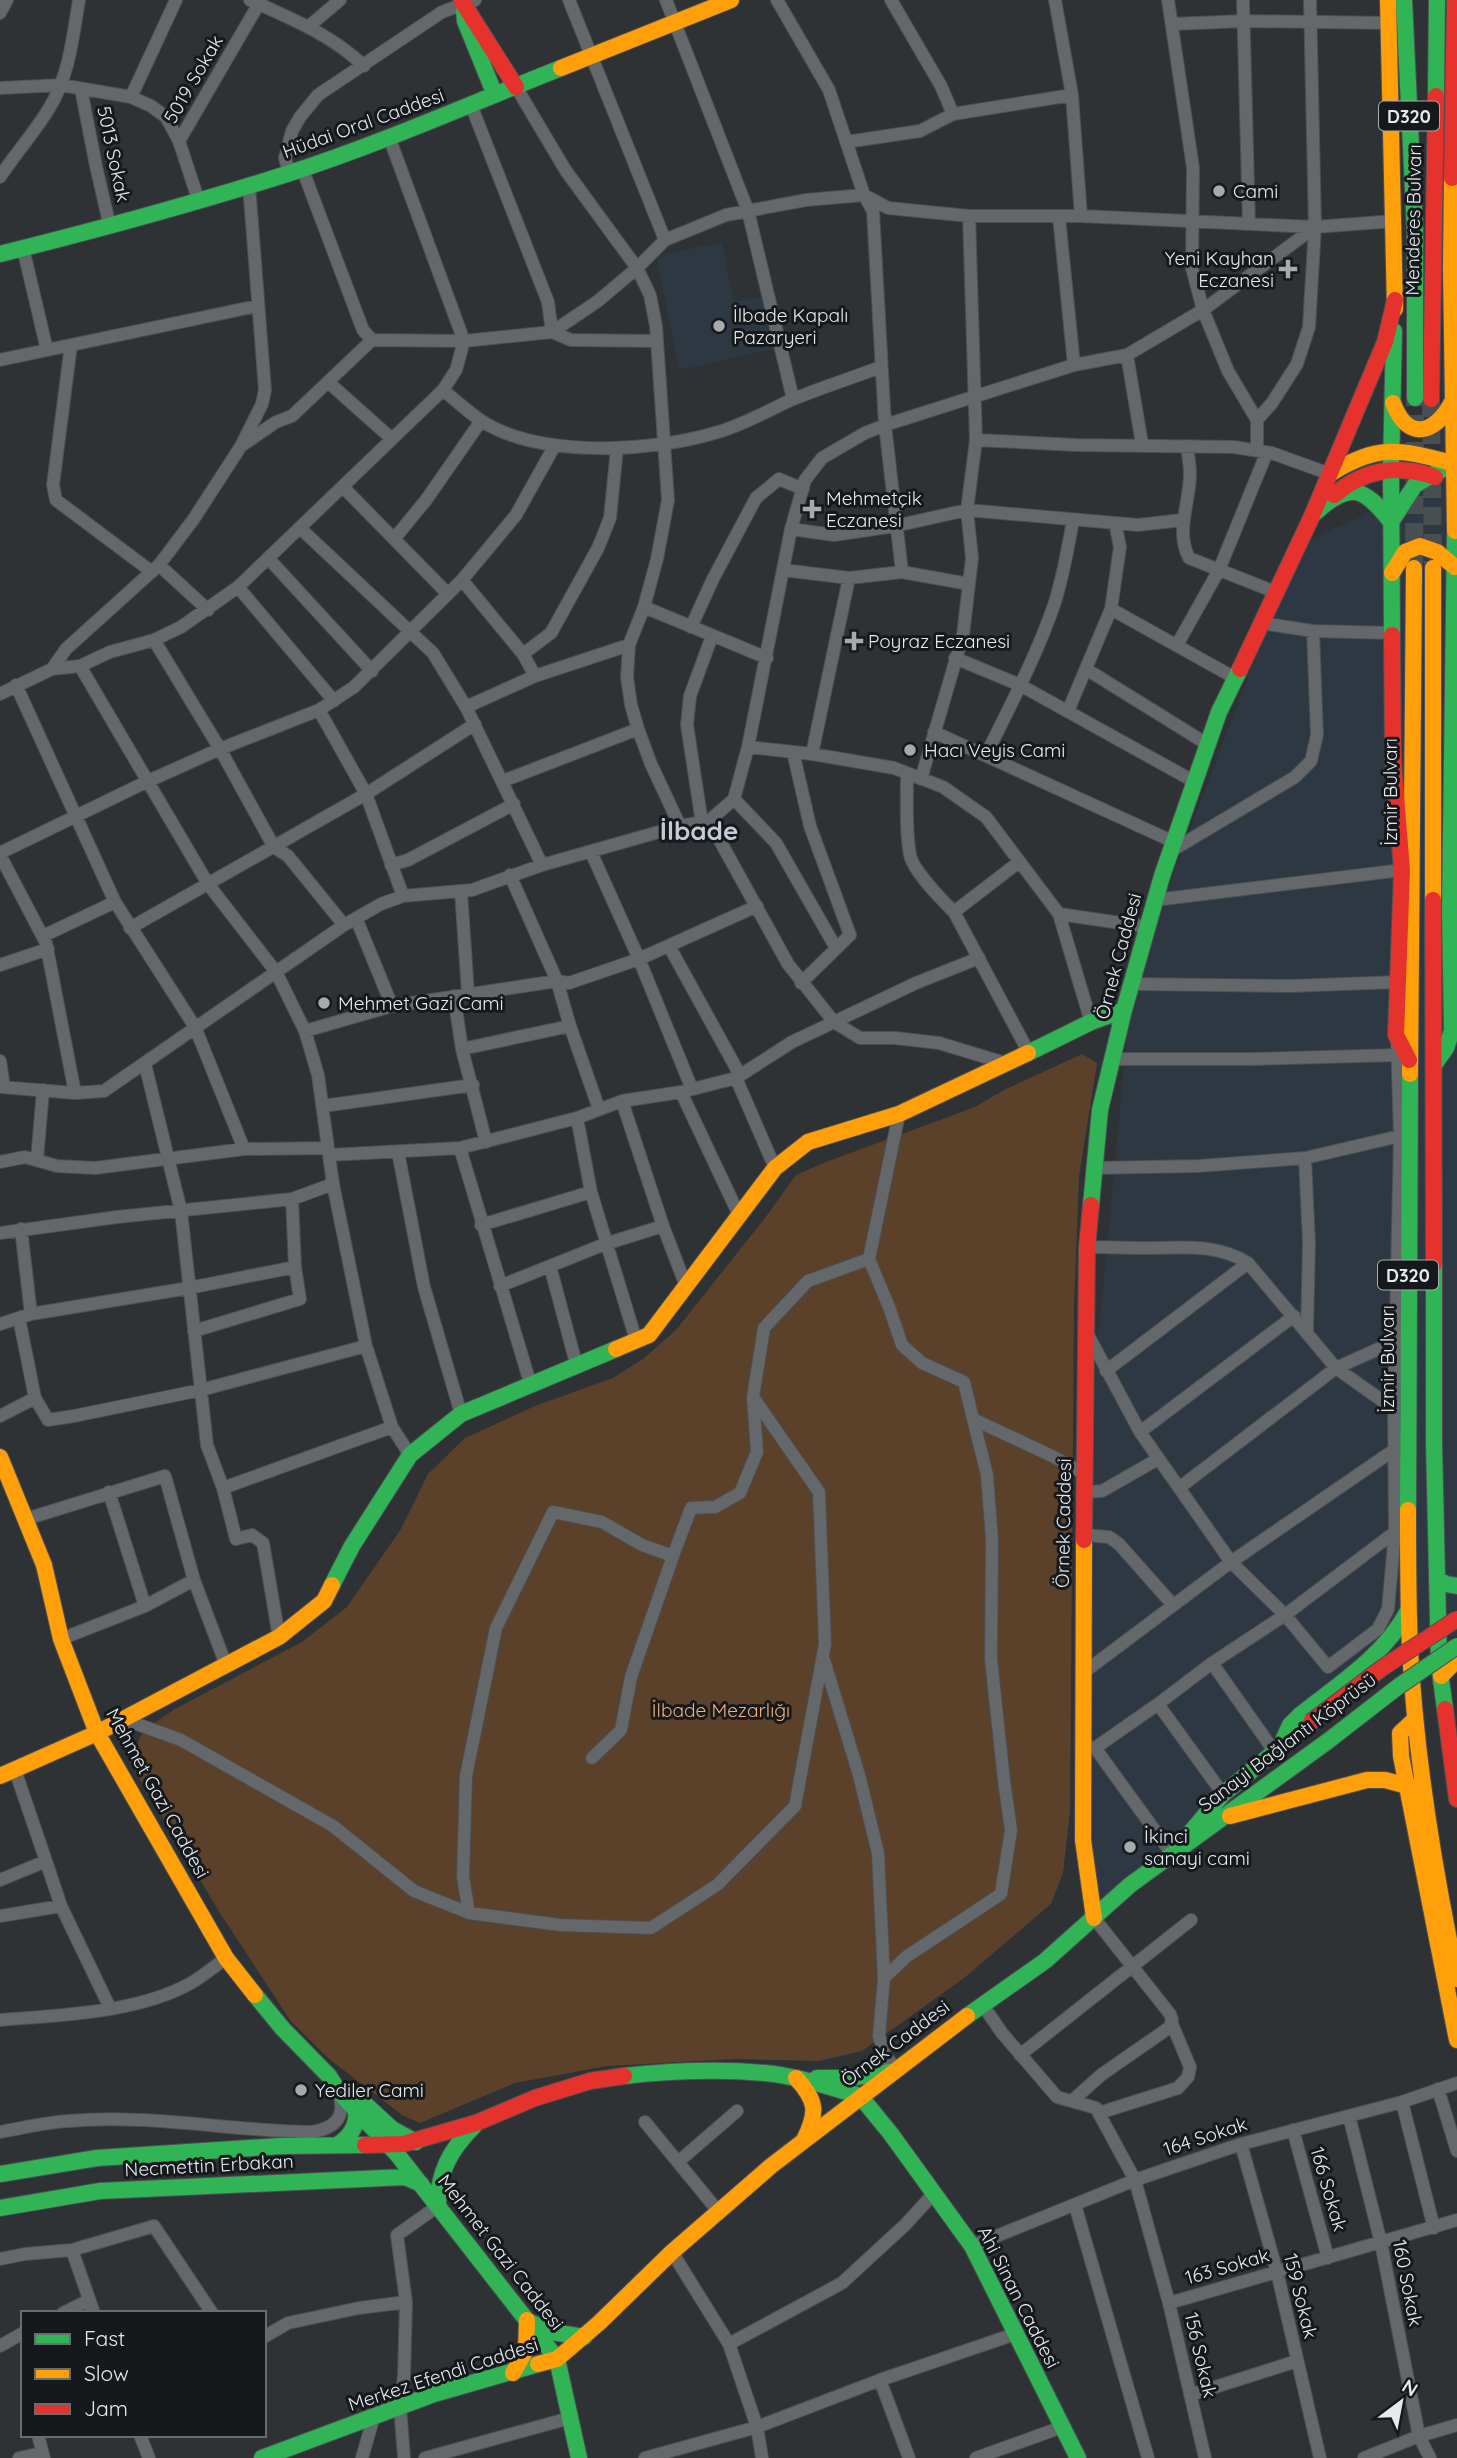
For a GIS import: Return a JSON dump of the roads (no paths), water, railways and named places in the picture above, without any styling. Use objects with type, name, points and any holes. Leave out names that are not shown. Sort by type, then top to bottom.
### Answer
[{"type":"main road","name":"Hüdai Oral Caddesi","points":[[0,254],[199,202],[295,170],[389,137],[731,0]]},
{"type":"main road","points":[[1388,0],[1395,221],[1391,450],[1399,467],[1391,523],[1393,760],[1402,870],[1396,1035],[1404,1057]]},
{"type":"main road","name":"Menderes Bulvarı","points":[[1404,0],[1423,399],[1437,0]]},
{"type":"main road","points":[[1434,1065],[1446,1048],[1452,1031],[1450,912],[1456,764],[1453,416],[1455,0]]},
{"type":"main road","points":[[466,1],[516,87]]},
{"type":"main road","points":[[466,1],[465,21],[495,95]]},
{"type":"main road","name":"Örnek Caddesi","points":[[557,2359],[718,2211],[804,2140],[893,2070],[1045,1961],[1094,1918],[1083,1840],[1089,1747],[1083,1673],[1084,1535],[1087,1247],[1100,1110],[1155,900],[1219,712],[1330,474],[1385,342],[1395,300]]},
{"type":"main road","points":[[1392,400],[1397,415],[1405,425],[1420,429],[1453,416]]},
{"type":"main road","points":[[1312,516],[1352,479],[1430,456],[1438,447],[1453,416]]},
{"type":"main road","points":[[1330,474],[1362,455],[1391,450],[1455,463]]},
{"type":"main road","points":[[1391,523],[1415,485],[1430,474],[1455,463]]},
{"type":"main road","points":[[1399,467],[1430,474],[1455,485]]},
{"type":"main road","points":[[1312,516],[1335,494],[1344,492],[1366,496],[1379,505],[1391,523]]},
{"type":"main road","points":[[1392,575],[1401,555],[1421,545],[1434,548],[1456,561]]},
{"type":"main road","name":"İzmir Bulvarı","points":[[1414,568],[1404,1057],[1408,1611],[1415,1719],[1436,1871],[1457,1979]]},
{"type":"main road","name":"D320","points":[[1433,568],[1434,1430],[1441,1676],[1457,1799]]},
{"type":"main road","points":[[7,1773],[97,1733],[279,1637],[324,1601],[352,1546],[410,1455],[461,1414],[649,1335],[775,1168],[808,1142],[899,1114],[1005,1063],[1030,1054],[1091,1022],[1125,1010]]},
{"type":"main road","name":"Mehmet Gazi Caddesi","points":[[0,1457],[44,1565],[61,1639],[97,1733],[226,1958],[283,2029],[329,2076],[339,2092],[390,2146],[557,2359]]},
{"type":"main road","points":[[1437,1579],[1457,1586]]},
{"type":"main road","points":[[1277,1748],[1290,1725],[1300,1715],[1391,1639],[1404,1622],[1408,1611]]},
{"type":"main road","name":"Sanayi Bağlantı Köprüsü","points":[[1172,1854],[1223,1794],[1277,1748],[1360,1682],[1413,1645],[1457,1619]]},
{"type":"main road","name":"Sanayi Bağlantı Köprüsü","points":[[1172,1854],[1457,1646]]},
{"type":"main road","points":[[1441,1676],[1457,1660]]},
{"type":"main road","points":[[1415,1719],[1403,1729],[1399,1738],[1406,1786],[1457,2040]]},
{"type":"main road","points":[[1220,1818],[1367,1780],[1394,1780],[1425,1791]]},
{"type":"main road","points":[[1094,1918],[1130,1885],[1172,1854]]},
{"type":"main road","points":[[796,2078],[849,2078],[893,2070]]},
{"type":"main road","name":"Necmettin Erbakan","points":[[0,2174],[97,2158],[337,2145],[390,2146],[416,2142],[477,2123],[535,2098],[590,2081],[699,2071],[765,2073],[796,2078]]},
{"type":"main road","name":"Mehmet Gazi Caddesi","points":[[329,2076],[347,2087],[392,2129],[416,2142]]},
{"type":"main road","points":[[796,2078],[860,2096]]},
{"type":"main road","points":[[796,2078],[814,2101],[814,2119],[804,2140]]},
{"type":"main road","name":"Ahi Sinan Caddesi","points":[[860,2096],[972,2246],[1078,2458]]},
{"type":"main road","points":[[337,2145],[347,2138],[354,2127],[358,2116],[356,2110]]},
{"type":"main road","points":[[438,2206],[437,2186],[441,2170],[451,2150],[477,2123]]},
{"type":"main road","name":"Necmettin Erbakan","points":[[0,2208],[100,2191],[405,2177],[421,2184]]},
{"type":"main road","points":[[513,2373],[526,2350],[527,2320],[552,2332],[584,2337]]},
{"type":"main road","points":[[557,2359],[579,2458]]},
{"type":"main road","name":"Merkez Efendi Caddesi","points":[[266,2458],[434,2394],[557,2359]]},
{"type":"street","points":[[0,13],[7,0]]},
{"type":"street","points":[[0,177],[49,109],[61,85],[72,44],[79,0]]},
{"type":"street","points":[[131,97],[176,0]]},
{"type":"street","points":[[308,27],[340,0]]},
{"type":"street","points":[[569,0],[665,240]]},
{"type":"street","points":[[666,0],[748,211],[793,399]]},
{"type":"street","points":[[777,0],[829,90],[864,195],[873,211],[881,367],[895,526],[902,572]]},
{"type":"street","points":[[891,0],[941,86],[953,114]]},
{"type":"street","points":[[1055,0],[1072,95],[1081,216]]},
{"type":"street","points":[[1168,0],[1193,168],[1192,268],[1203,310],[1228,371],[1257,420],[1262,451],[1219,570],[1177,645]]},
{"type":"street","points":[[1243,0],[1249,224]]},
{"type":"street","points":[[1257,420],[1272,403],[1297,364],[1309,327],[1315,227],[1310,0]]},
{"type":"street","points":[[257,1],[339,45],[364,66]]},
{"type":"street","name":"5019 Sokak","points":[[180,141],[257,1]]},
{"type":"street","points":[[372,340],[363,330],[295,170],[285,158],[288,144],[300,117],[318,95],[442,12],[466,1]]},
{"type":"street","points":[[1173,24],[1243,21],[1388,23]]},
{"type":"street","points":[[0,88],[61,85],[131,97],[151,106],[166,117],[180,141],[199,202]]},
{"type":"street","points":[[516,87],[566,171],[637,268],[650,295],[668,500],[657,559],[644,607],[629,645],[627,677],[638,729],[680,826]]},
{"type":"street","name":"5013 Sokak","points":[[81,89],[110,227]]},
{"type":"street","points":[[846,142],[920,131],[953,114],[1072,95]]},
{"type":"street","points":[[471,105],[548,302],[552,332]]},
{"type":"street","points":[[0,694],[52,669],[80,666],[110,652],[154,640],[208,610],[238,587],[443,390],[456,370],[464,341],[389,137]]},
{"type":"street","points":[[52,669],[66,649],[155,569],[193,520],[241,446],[262,404],[265,390],[249,185]]},
{"type":"street","points":[[241,446],[276,422],[292,415],[372,340],[464,341],[552,332],[598,301],[665,240],[705,222],[748,211],[806,200],[864,195],[888,208],[969,216],[1081,216],[1315,227],[1395,221]]},
{"type":"street","points":[[921,779],[963,635],[972,558],[967,510],[976,440],[969,216]]},
{"type":"street","points":[[1059,217],[1074,365]]},
{"type":"street","points":[[0,1061],[2,1087],[75,1093],[104,1091],[344,925],[382,904],[403,896],[472,890],[542,865],[680,826],[706,822],[734,799],[767,658],[791,529],[805,480],[822,458],[865,433],[974,395],[1074,365],[1126,355],[1203,310],[1315,227]]},
{"type":"street","points":[[23,248],[47,350]]},
{"type":"street","points":[[0,359],[257,306]]},
{"type":"street","points":[[552,332],[571,340],[656,341]]},
{"type":"street","points":[[71,345],[53,485],[57,500],[208,610]]},
{"type":"street","points":[[1126,355],[1142,444]]},
{"type":"street","points":[[443,390],[481,421],[512,436],[555,445],[617,448],[664,444],[720,432],[793,399],[881,367]]},
{"type":"street","points":[[328,382],[392,439]]},
{"type":"street","points":[[394,539],[426,500],[481,421]]},
{"type":"street","points":[[976,440],[1076,446],[1142,444],[1262,451],[1330,474]]},
{"type":"street","points":[[75,1093],[48,950],[0,854],[146,782],[220,749],[282,726],[334,701],[372,671],[462,580],[516,515],[555,445]]},
{"type":"street","points":[[1187,446],[1190,474],[1182,520],[1185,550],[1189,558],[1275,592]]},
{"type":"street","points":[[523,654],[551,633],[598,548],[610,518],[617,448]]},
{"type":"street","points":[[691,627],[756,498],[779,479],[803,489]]},
{"type":"street","points":[[344,487],[448,594]]},
{"type":"street","points":[[791,529],[834,535],[895,526],[967,510],[1138,525],[1182,520]]},
{"type":"street","points":[[986,755],[1020,685],[1054,604],[1073,520]]},
{"type":"street","points":[[1068,712],[1111,609],[1120,547],[1115,523]]},
{"type":"street","points":[[300,528],[433,653],[475,724],[542,865]]},
{"type":"street","points":[[268,558],[372,671]]},
{"type":"street","points":[[783,570],[849,579],[902,572],[968,584]]},
{"type":"street","points":[[812,754],[849,579]]},
{"type":"street","points":[[462,580],[523,654],[535,676]]},
{"type":"street","points":[[238,587],[334,701]]},
{"type":"street","points":[[644,607],[767,658]]},
{"type":"street","points":[[1111,609],[1235,678]]},
{"type":"street","points":[[1261,623],[1313,631],[1392,633]]},
{"type":"street","points":[[934,732],[1172,846],[1296,777],[1311,761],[1317,734],[1313,631]]},
{"type":"street","points":[[712,636],[690,696],[687,725],[706,822],[801,983],[834,1022],[860,1038],[895,1038],[939,1044],[1005,1063]]},
{"type":"street","points":[[154,640],[220,749],[274,847],[288,856],[344,925]]},
{"type":"street","points":[[466,707],[535,676],[629,645]]},
{"type":"street","points":[[955,658],[1020,685],[1195,782]]},
{"type":"street","points":[[80,666],[208,884],[276,972],[305,1031],[318,1075],[333,1184],[366,1346],[392,1427],[410,1455]]},
{"type":"street","points":[[1086,669],[1208,744]]},
{"type":"street","points":[[16,685],[116,902],[195,1027],[244,1149]]},
{"type":"street","points":[[319,710],[366,794],[403,896]]},
{"type":"street","points":[[130,928],[366,794],[475,724]]},
{"type":"street","points":[[503,780],[638,729]]},
{"type":"street","points":[[748,747],[812,754],[894,768],[943,787],[986,817],[1059,914],[1091,1022]]},
{"type":"street","points":[[793,752],[810,826],[850,934],[801,983]]},
{"type":"street","points":[[907,773],[912,860],[939,897],[954,912],[1030,1054]]},
{"type":"street","points":[[734,799],[776,843],[836,948]]},
{"type":"street","points":[[391,865],[408,860],[513,803]]},
{"type":"street","points":[[591,852],[639,959],[686,1091],[739,1215]]},
{"type":"street","points":[[954,912],[1019,862]]},
{"type":"street","points":[[1155,900],[1402,870]]},
{"type":"street","points":[[510,875],[557,981],[600,1110]]},
{"type":"street","points":[[461,891],[462,1049],[486,1142]]},
{"type":"street","points":[[43,936],[116,902]]},
{"type":"street","points":[[305,1031],[391,1006],[557,981],[569,983],[639,959],[757,906]]},
{"type":"street","points":[[1059,914],[1148,926]]},
{"type":"street","points":[[356,918],[391,1006]]},
{"type":"street","points":[[669,946],[738,1077],[775,1168]]},
{"type":"street","points":[[0,965],[48,950]]},
{"type":"street","points":[[0,1161],[25,1157],[57,1166],[95,1168],[244,1149],[398,1152],[460,1148],[577,1118],[622,1101],[686,1091],[738,1077],[792,1042],[916,983],[979,958]]},
{"type":"street","points":[[1132,984],[1290,986],[1398,982]]},
{"type":"street","points":[[462,1049],[570,1026]]},
{"type":"street","points":[[1112,1059],[1404,1057],[1394,1409],[1395,1532],[1388,1609],[1378,1629],[1328,1667]]},
{"type":"street","points":[[145,1064],[181,1211],[207,1445],[223,1489],[236,1539],[252,1535],[263,1543],[279,1637]]},
{"type":"street","points":[[323,1106],[473,1085]]},
{"type":"street","points":[[37,1160],[43,1090]]},
{"type":"street","points":[[622,1101],[663,1226],[686,1286]]},
{"type":"street","points":[[884,1978],[906,1957],[1001,1894],[1011,1830],[991,1659],[992,1540],[987,1475],[964,1382],[922,1363],[902,1345],[869,1259],[899,1114]]},
{"type":"street","points":[[577,1118],[590,1192],[636,1340]]},
{"type":"street","points":[[1094,1168],[1198,1166],[1305,1158],[1400,1136]]},
{"type":"street","points":[[460,1148],[531,1386]]},
{"type":"street","points":[[398,1152],[424,1287],[461,1414]]},
{"type":"street","points":[[1305,1158],[1309,1243],[1307,1331]]},
{"type":"street","points":[[0,1233],[292,1199],[333,1184]]},
{"type":"street","points":[[481,1225],[590,1192]]},
{"type":"street","points":[[194,1331],[300,1299],[295,1267],[292,1199]]},
{"type":"street","points":[[500,1286],[606,1244],[663,1226]]},
{"type":"street","points":[[21,1229],[25,1316],[35,1398],[48,1420],[201,1390],[366,1346]]},
{"type":"street","points":[[1087,1247],[1216,1249],[1234,1254],[1248,1262],[1336,1368],[1394,1409]]},
{"type":"street","points":[[593,1758],[621,1730],[631,1677],[691,1508],[715,1507],[740,1493],[757,1452],[753,1397],[764,1328],[808,1281],[869,1259]]},
{"type":"street","points":[[1106,1371],[1248,1262]]},
{"type":"street","points":[[550,1266],[577,1367]]},
{"type":"street","points":[[0,1324],[25,1316],[295,1267]]},
{"type":"street","points":[[1140,1432],[1294,1316]]},
{"type":"street","points":[[1086,1331],[1140,1432],[1231,1562],[1285,1615],[1340,1682]]},
{"type":"street","points":[[1179,1488],[1336,1368],[1396,1341]]},
{"type":"street","points":[[123,1719],[192,1747],[333,1826],[414,1891],[470,1913],[560,1925],[651,1928],[717,1885],[795,1805],[825,1643],[819,1492],[753,1397]]},
{"type":"street","points":[[0,1416],[35,1398]]},
{"type":"street","points":[[973,1419],[1085,1474]]},
{"type":"street","points":[[223,1489],[392,1427]]},
{"type":"street","points":[[1083,1673],[1231,1562],[1394,1450]]},
{"type":"street","points":[[1085,1492],[1102,1492],[1158,1459]]},
{"type":"street","points":[[26,1519],[165,1476],[194,1580],[226,1665]]},
{"type":"street","points":[[109,1492],[145,1606]]},
{"type":"street","points":[[470,1913],[463,1877],[466,1776],[496,1628],[554,1512],[603,1522],[642,1545],[673,1556]]},
{"type":"street","points":[[1172,1854],[1089,1747],[1158,1704],[1212,1662],[1285,1615],[1395,1532]]},
{"type":"street","points":[[1084,1535],[1109,1537],[1173,1605]]},
{"type":"street","points":[[61,1639],[145,1606],[194,1580]]},
{"type":"street","points":[[823,1656],[859,1775],[878,1853],[884,1978],[879,2036],[893,2070]]},
{"type":"street","points":[[1212,1662],[1277,1748]]},
{"type":"street","points":[[1158,1704],[1223,1794]]},
{"type":"street","points":[[7,1773],[46,1861],[61,1906],[110,2008]]},
{"type":"street","points":[[0,1880],[46,1861]]},
{"type":"street","points":[[0,1916],[61,1906]]},
{"type":"street","points":[[982,2004],[1057,2097],[1096,2108],[1099,2113],[1178,2088],[1185,2081],[1190,2067],[1171,2019],[1094,1918]]},
{"type":"street","points":[[1020,2054],[1191,1920]]},
{"type":"street","points":[[0,2020],[110,2008],[153,1999],[190,1983],[226,1958]]},
{"type":"street","points":[[1073,2100],[1171,2019]]},
{"type":"street","name":"164 Sokak","points":[[972,2246],[1135,2180],[1241,2144],[1402,2102],[1457,2083]]},
{"type":"street","points":[[1438,2089],[1457,2151]]},
{"type":"street","points":[[0,2132],[68,2121],[107,2120],[198,2123],[312,2132],[324,2130],[338,2120],[342,2103],[339,2092]]},
{"type":"street","points":[[1402,2102],[1434,2228]]},
{"type":"street","points":[[678,2162],[737,2111]]},
{"type":"street","name":"156 Sokak","points":[[1099,2113],[1135,2180],[1169,2303],[1205,2458]]},
{"type":"street","name":"160 Sokak","points":[[1349,2116],[1381,2243],[1419,2436],[1430,2458]]},
{"type":"street","points":[[645,2122],[718,2211]]},
{"type":"street","name":"166 Sokak","points":[[1293,2130],[1328,2258]]},
{"type":"street","name":"159 Sokak","points":[[1241,2144],[1277,2272],[1320,2458]]},
{"type":"street","points":[[729,2344],[842,2283],[906,2224],[934,2193]]},
{"type":"street","points":[[1075,2205],[1148,2458]]},
{"type":"street","points":[[404,2458],[400,2406],[404,2376],[406,2302],[397,2235],[438,2206]]},
{"type":"street","name":"163 Sokak","points":[[1169,2303],[1457,2220]]},
{"type":"street","points":[[0,2259],[72,2250],[154,2226],[211,2311]]},
{"type":"street","points":[[72,2250],[91,2307],[72,2311]]},
{"type":"street","points":[[672,2252],[729,2344],[757,2427],[762,2458]]},
{"type":"street","points":[[266,2336],[288,2323],[359,2308],[406,2302]]},
{"type":"street","points":[[0,2346],[21,2334]]},
{"type":"street","points":[[645,2458],[757,2427],[880,2380],[1015,2334]]},
{"type":"street","points":[[1190,2395],[1297,2361]]},
{"type":"street","points":[[880,2380],[909,2458]]},
{"type":"street","points":[[362,2458],[374,2416]]},
{"type":"street","points":[[425,2458],[570,2418]]},
{"type":"street","points":[[1364,2458],[1419,2436],[1457,2426]]},
{"type":"street","points":[[976,2458],[1062,2427]]},
{"type":"street","points":[[19,2458],[43,2456],[38,2437]]},
{"type":"street","points":[[141,2437],[149,2458]]},
{"type":"tunnel","points":[[1414,568],[1415,398]]},
{"type":"tunnel","points":[[1431,399],[1433,564]]},
{"type":"place","name":"Cami","points":[[1219,191]]},
{"type":"place","name":"Yeni Kayhan Eczanesi","points":[[1288,269]]},
{"type":"place","name":"İlbade Kapalı Pazaryeri","points":[[719,326]]},
{"type":"place","name":"Mehmetçik Eczanesi","points":[[812,509]]},
{"type":"place","name":"Poyraz Eczanesi","points":[[854,641]]},
{"type":"place","name":"Hacı Veyis Cami","points":[[910,750]]},
{"type":"place","name":"Mehmet Gazi Cami","points":[[324,1003]]},
{"type":"place","name":"İkinci sanayi cami","points":[[1130,1847]]},
{"type":"place","name":"Yediler Cami","points":[[301,2090]]},
{"type":"district","name":"İlbade","points":[[699,830]]},
{"type":"park label","name":"İlbade Mezarlığı","points":[[721,1710]]}]
